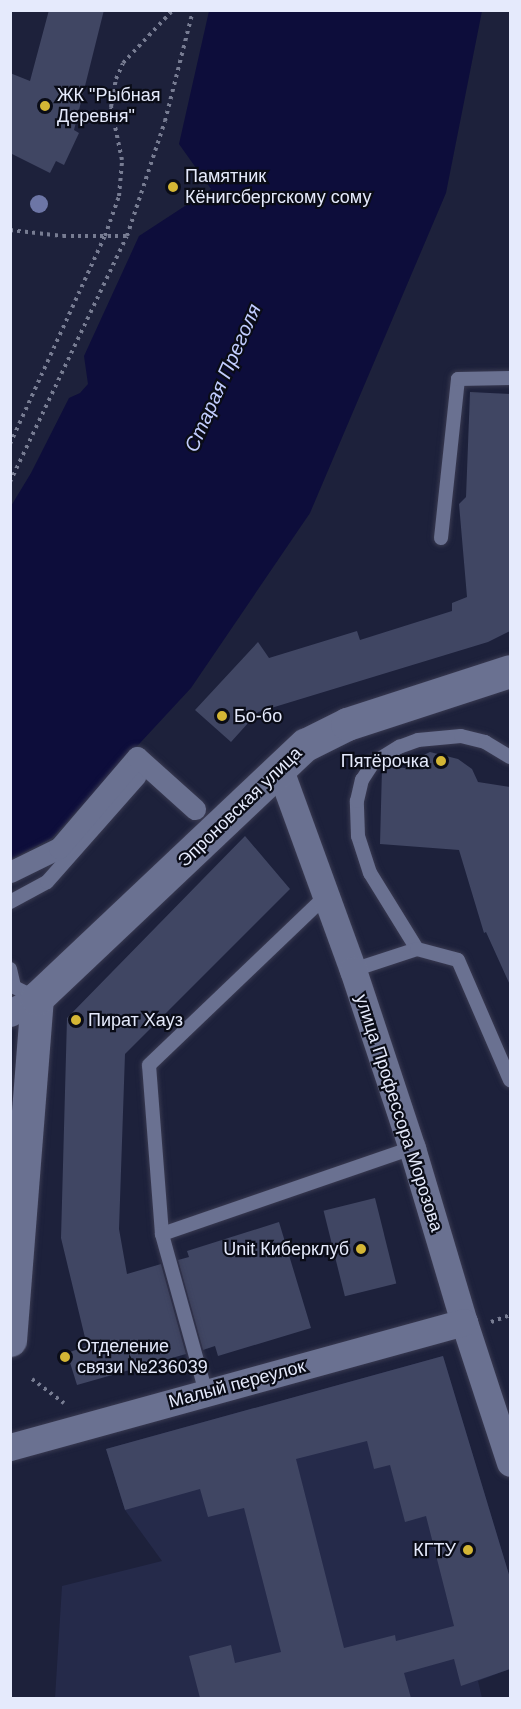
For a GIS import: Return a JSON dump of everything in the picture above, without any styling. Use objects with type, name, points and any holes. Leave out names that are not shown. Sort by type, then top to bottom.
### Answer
[{"type":"street","name":"Эпроновская улица","points":[[18,996],[218,829],[279,767],[305,745],[347,724],[510,671]]},
{"type":"street","name":"Эпроновская улица","points":[[10,872],[59,848],[137,757],[195,809]]},
{"type":"street","name":"улица Профессора Морозова","points":[[279,767],[353,970],[412,1148],[464,1322],[510,1463]]},
{"type":"street","points":[[10,1340],[18,996]]},
{"type":"street","name":"Малый переулок","points":[[10,1447],[464,1322]]},
{"type":"lane","points":[[441,538],[458,379],[510,378]]},
{"type":"lane","points":[[417,949],[370,873],[358,837],[357,801],[362,780],[373,763],[399,747],[418,740],[462,736],[485,742],[510,757]]},
{"type":"lane","points":[[10,902],[48,882],[139,778]]},
{"type":"lane","points":[[206,1393],[162,1234],[149,1065],[326,896]]},
{"type":"lane","points":[[353,970],[417,949],[458,960],[510,1080]]},
{"type":"lane","points":[[10,969],[18,996]]},
{"type":"lane","points":[[162,1234],[412,1148]]},
{"type":"path","points":[[10,444],[105,236],[119,196],[122,160],[111,107],[116,79],[123,63],[173,10]]},
{"type":"path","points":[[10,482],[127,236],[165,121],[193,10]]},
{"type":"path","points":[[10,230],[63,236],[127,236]]},
{"type":"path","points":[[32,1379],[73,1410]]},
{"type":"shaded area","points":[[443,1356],[510,1578],[510,1669],[478,1681],[482,1698],[55,1698],[62,1586],[162,1561],[125,1510],[106,1449]]},
{"type":"water","name":"Старая Преголя","points":[[209,11],[482,11],[446,193],[310,513],[191,688],[52,838],[11,859],[11,506],[31,473],[69,398],[80,393],[88,384],[84,356],[139,236],[211,189],[179,144]]},
{"type":"building","name":"ЖК \"Рыбная Деревня\"","points":[[49,10],[104,10],[74,130],[79,133],[64,165],[56,161],[50,173],[10,153],[10,73],[30,81]]},
{"type":"building","points":[[470,392],[510,394],[510,631],[488,642],[258,712],[231,742],[195,710],[258,642],[269,658],[357,631],[360,640],[452,611],[452,603],[467,597],[459,504],[466,497]]},
{"type":"building","points":[[430,752],[458,759],[472,769],[478,782],[510,787],[510,985],[486,932],[484,933],[459,850],[380,844],[382,768],[386,766],[405,768],[411,761]]},
{"type":"building","points":[[245,836],[290,889],[125,1054],[119,1229],[127,1274],[161,1264],[186,1354],[77,1385],[67,1353],[87,1346],[61,1238],[67,1018]]},
{"type":"building","name":"Unit Киберклуб","points":[[375,1198],[396,1283],[345,1296],[324,1211]]},
{"type":"building","points":[[279,1222],[311,1328],[218,1356],[215,1346],[203,1350],[178,1260],[189,1257],[187,1251]]},
{"type":"building","name":"КГТУ","points":[[443,1356],[510,1578],[510,1669],[461,1686],[454,1659],[404,1673],[411,1698],[200,1698],[189,1656],[231,1645],[235,1663],[281,1652],[244,1508],[208,1517],[200,1489],[125,1510],[106,1449]],"holes":[[[367,1441],[374,1469],[390,1465],[405,1522],[426,1516],[454,1626],[396,1641],[395,1635],[344,1648],[296,1459]]]},
{"type":"place","name":"ЖК \"Рыбная Деревня\"","points":[[45,106]]},
{"type":"place","name":"Памятник Кёнигсбергскому сому","points":[[173,187]]},
{"type":"place","name":"Бо-бо","points":[[222,716]]},
{"type":"place","name":"Пятёрочка","points":[[441,761]]},
{"type":"place","name":"Пират Хауз","points":[[76,1020]]},
{"type":"place","name":"Unit Киберклуб","points":[[361,1249]]},
{"type":"place","name":"Отделение связи №236039","points":[[65,1357]]},
{"type":"place","name":"КГТУ","points":[[468,1550]]}]
